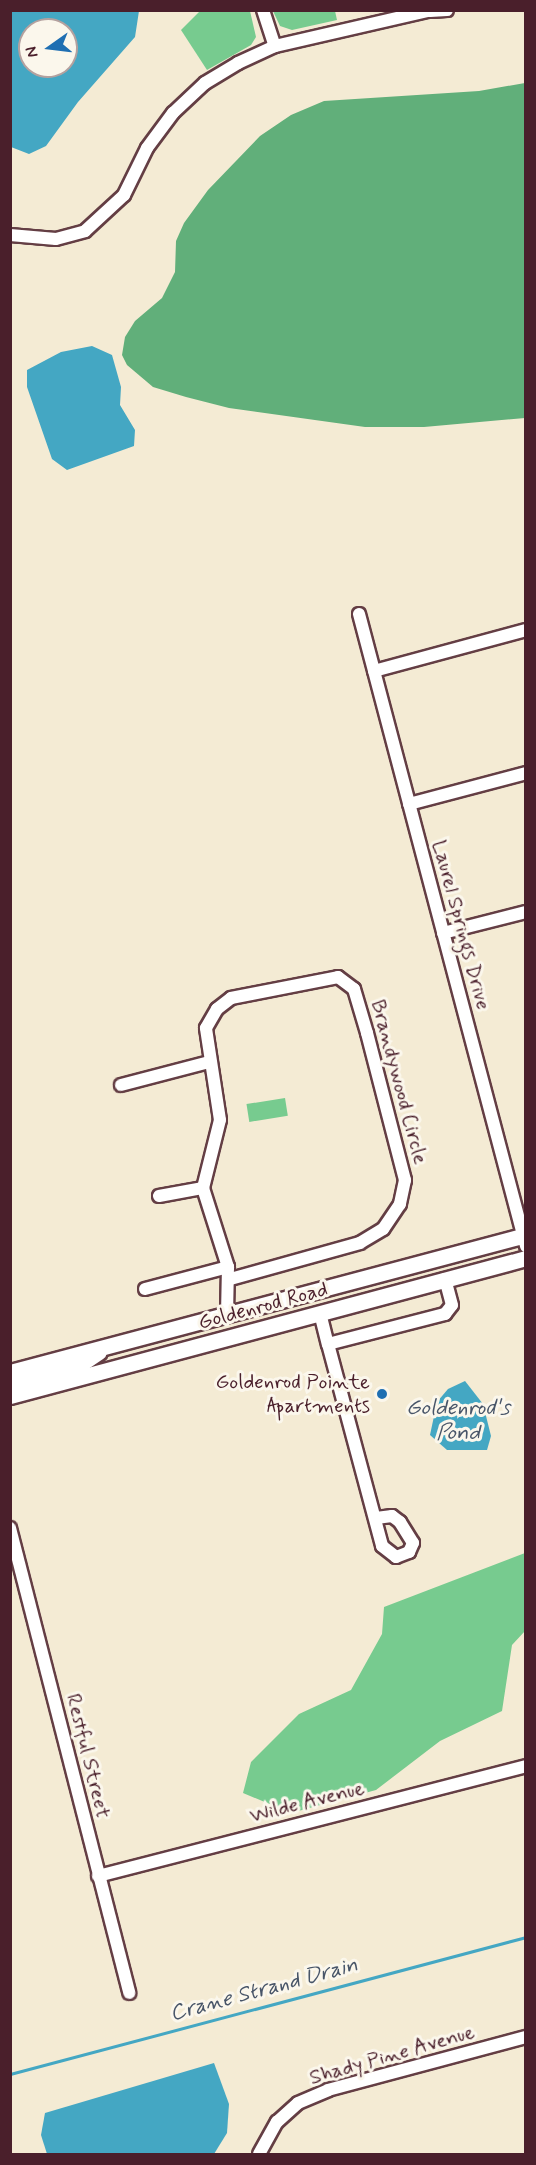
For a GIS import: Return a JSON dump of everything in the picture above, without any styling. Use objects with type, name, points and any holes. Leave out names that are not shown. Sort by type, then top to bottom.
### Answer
[{"type":"main road","name":"Goldenrod Road","points":[[10,1372],[227,1314],[525,1239]]},
{"type":"main road","name":"Goldenrod Road","points":[[10,1396],[525,1258]]},
{"type":"main road","points":[[101,1371],[124,1355],[214,1332],[227,1314]]},
{"type":"main road","points":[[10,1383],[78,1366],[111,1344]]},
{"type":"street","points":[[263,10],[275,46]]},
{"type":"street","points":[[10,235],[57,238],[84,231],[124,195],[147,148],[173,113],[205,83],[275,46],[431,11],[447,10]]},
{"type":"street","name":"Laurel Springs Drive","points":[[359,614],[525,1239]]},
{"type":"street","points":[[374,671],[525,630]]},
{"type":"street","points":[[409,804],[525,773]]},
{"type":"street","points":[[443,933],[525,912]]},
{"type":"street","name":"Brandywood Circle","points":[[145,1289],[229,1273],[253,1272],[369,1239],[393,1217],[405,1180],[357,997],[343,979],[331,977],[225,1000],[206,1028],[209,1062],[220,1120],[203,1188]]},
{"type":"street","points":[[121,1085],[209,1062]]},
{"type":"street","points":[[159,1196],[203,1188],[229,1273],[227,1314]]},
{"type":"street","points":[[328,1344],[445,1314],[452,1305],[445,1279]]},
{"type":"street","points":[[320,1313],[376,1518]]},
{"type":"street","name":"Restful Street","points":[[10,1528],[129,1994]]},
{"type":"street","name":"Wilde Avenue","points":[[98,1875],[525,1766]]},
{"type":"street","name":"Shady Pine Avenue","points":[[259,2154],[277,2122],[298,2103],[328,2090],[525,2037]]},
{"type":"green space","points":[[200,11],[250,11],[256,37],[251,45],[207,70],[181,30]]},
{"type":"green space","points":[[273,11],[335,11],[337,20],[292,30],[280,26]]},
{"type":"green space","points":[[525,83],[525,418],[424,427],[365,427],[229,408],[186,397],[153,387],[127,365],[122,355],[125,337],[135,321],[162,298],[175,272],[176,241],[184,223],[208,190],[260,136],[291,115],[324,101],[479,91]]},
{"type":"green space","points":[[285,1098],[288,1116],[249,1122],[246,1104]]},
{"type":"green space","points":[[525,1553],[525,1631],[512,1645],[502,1711],[440,1741],[376,1790],[291,1813],[243,1793],[251,1762],[299,1714],[351,1690],[382,1634],[384,1607]]},
{"type":"water","points":[[11,10],[139,11],[135,37],[78,102],[46,146],[29,154],[11,147]]},
{"type":"water","points":[[92,346],[112,355],[121,387],[120,405],[135,430],[134,446],[67,470],[52,459],[27,387],[27,370],[61,352]]},
{"type":"water","name":"Goldenrod's Pond","points":[[465,1381],[483,1404],[491,1436],[487,1450],[447,1450],[430,1435],[437,1402],[448,1389]]},
{"type":"water","points":[[214,2063],[229,2104],[227,2133],[214,2154],[47,2154],[41,2135],[45,2113]]},
{"type":"waterway","name":"Crane Strand Drain","points":[[10,2074],[526,1937]]},
{"type":"place","name":"Goldenrod Pointe Apartments","points":[[382,1394]]}]
